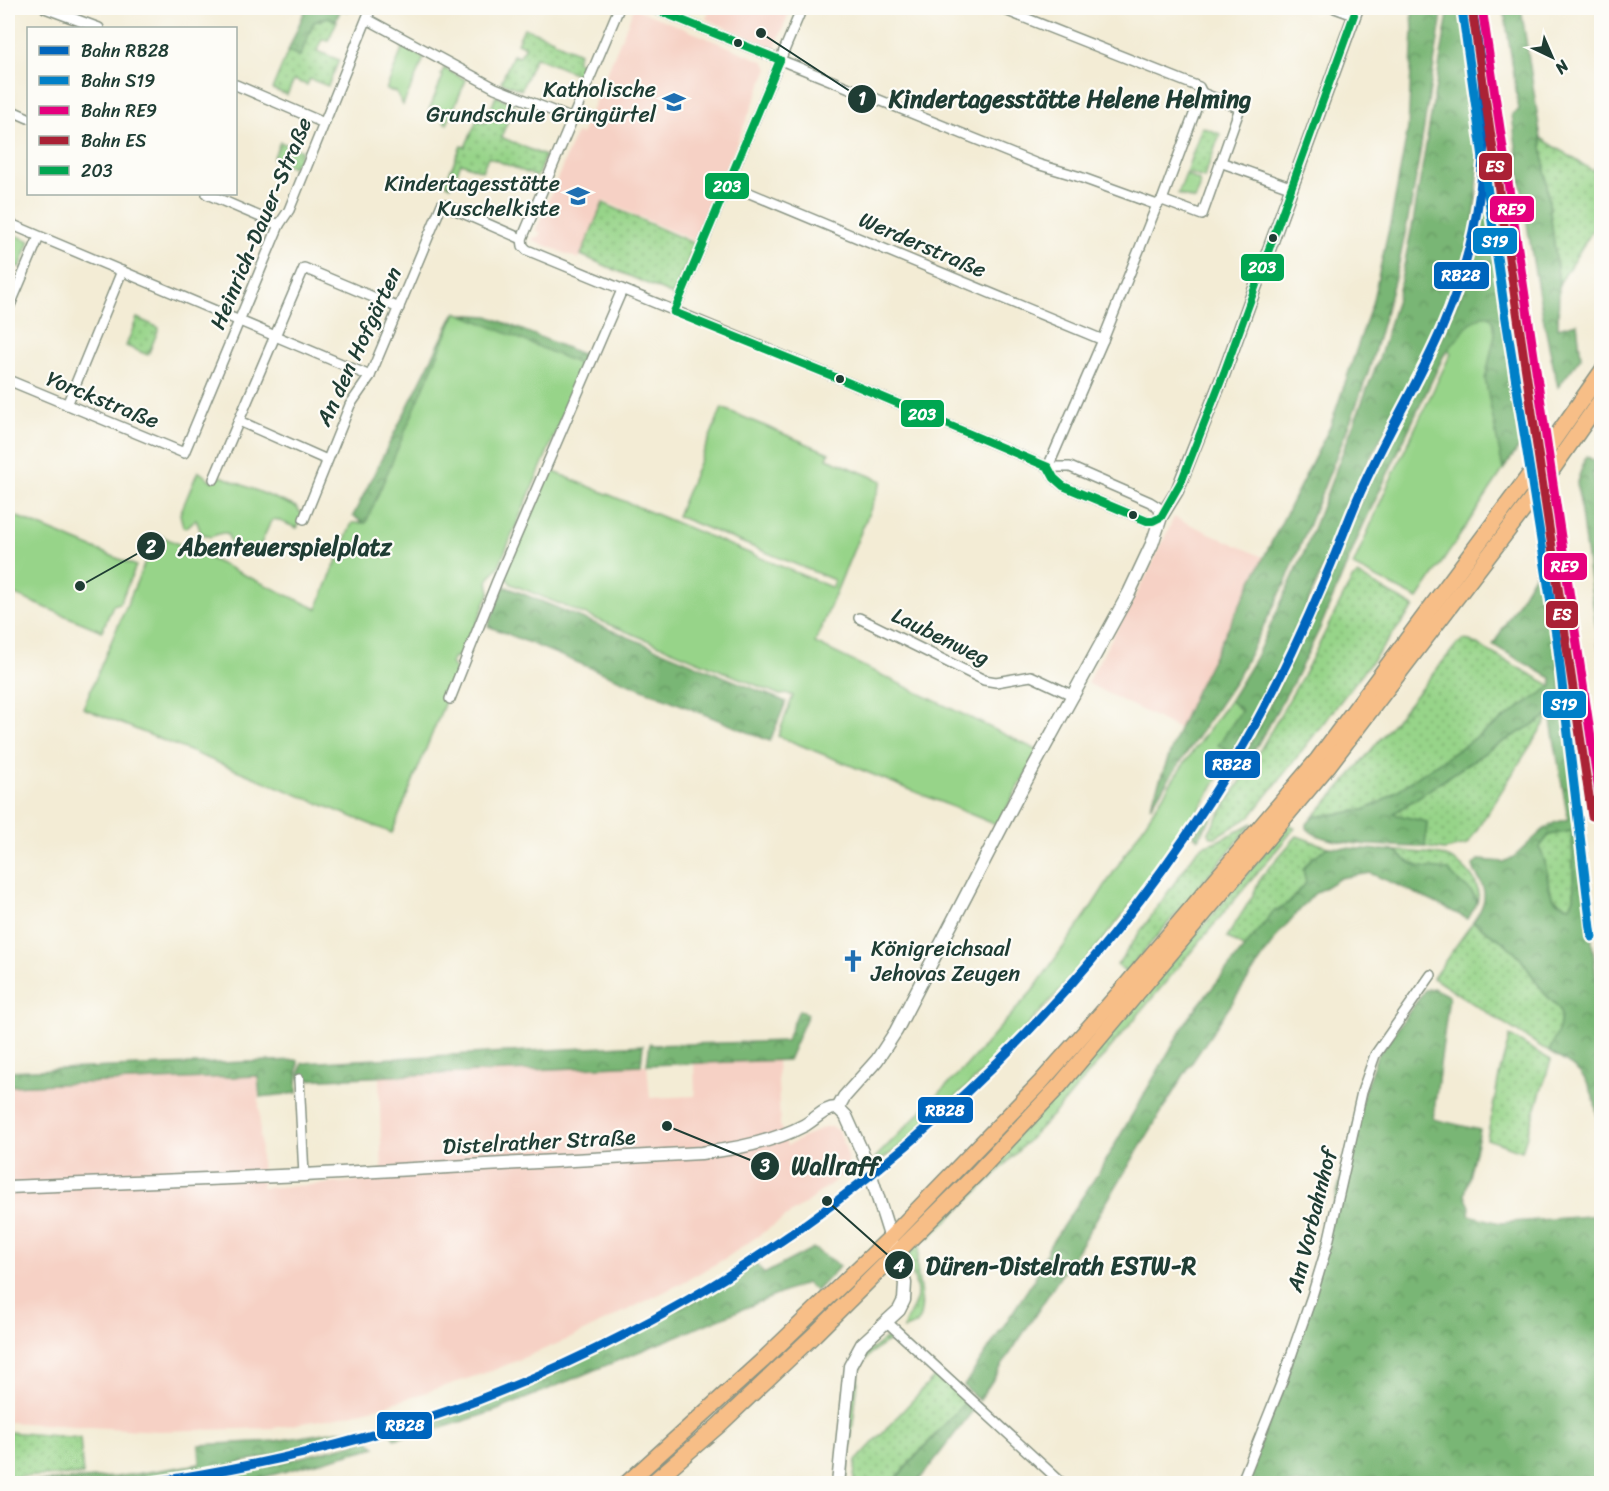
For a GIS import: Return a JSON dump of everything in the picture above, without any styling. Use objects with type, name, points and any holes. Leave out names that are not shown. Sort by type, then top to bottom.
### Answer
[{"type":"main road","points":[[626,1484],[762,1361],[891,1237],[1049,1073],[1122,990],[1317,759],[1525,481],[1602,371]]},
{"type":"main road","points":[[651,1484],[718,1426],[896,1253],[976,1174],[1060,1085],[1328,766],[1531,500],[1602,398]]},
{"type":"street","points":[[45,8],[96,27]]},
{"type":"street","name":"Heinrich-Dauer-Straße","points":[[184,453],[279,225],[289,210],[371,8]]},
{"type":"street","points":[[619,8],[523,243],[527,250],[1048,467],[1070,466],[1150,502],[1158,507],[1161,516]]},
{"type":"street","points":[[652,8],[1037,164],[1202,215],[1240,108],[1202,93],[1199,87],[1000,8]]},
{"type":"street","points":[[674,312],[802,8]]},
{"type":"street","points":[[837,1484],[850,1366],[862,1344],[899,1310],[904,1300],[905,1283],[878,1194],[859,1144],[846,1116],[838,1108],[844,1097],[877,1060],[896,1030],[1016,799],[1129,593],[1152,544],[1161,516],[1171,502],[1186,470],[1224,373],[1356,11],[1335,8]]},
{"type":"street","points":[[367,19],[495,88],[573,119]]},
{"type":"street","points":[[237,85],[324,123]]},
{"type":"street","points":[[1048,467],[1160,202],[1202,93]]},
{"type":"street","points":[[8,109],[27,118]]},
{"type":"street","points":[[1220,162],[1290,187]]},
{"type":"street","name":"Werderstraße","points":[[728,184],[1103,340]]},
{"type":"street","points":[[209,195],[279,225]]},
{"type":"street","name":"An den Hofgärten","points":[[304,519],[350,405],[370,376],[442,204],[523,243]]},
{"type":"street","points":[[8,223],[370,376]]},
{"type":"street","points":[[8,310],[39,237]]},
{"type":"street","points":[[214,479],[304,268],[399,308]]},
{"type":"street","points":[[67,405],[122,271]]},
{"type":"street","points":[[450,699],[501,570],[622,290]]},
{"type":"street","name":"Yorckstraße","points":[[8,380],[184,453]]},
{"type":"street","points":[[239,421],[327,460]]},
{"type":"street","points":[[1048,467],[1054,478],[1063,486],[1147,521],[1153,521],[1161,516]]},
{"type":"street","name":"Laubenweg","points":[[859,618],[984,680],[996,682],[1031,676],[1074,696]]},
{"type":"street","name":"Am Vorbahnhof","points":[[1241,1484],[1283,1379],[1329,1243],[1369,1069],[1385,1037],[1431,975]]},
{"type":"street","points":[[299,1079],[304,1175]]},
{"type":"street","name":"Distelrather Straße","points":[[8,1187],[304,1175],[720,1151],[756,1144],[784,1134],[807,1124],[831,1107],[838,1108]]},
{"type":"street","points":[[887,1322],[1064,1484]]},
{"type":"shaded area","name":"Katholische Grundschule Grüngürtel","points":[[634,8],[765,62],[768,69],[695,241],[604,201],[579,259],[532,240],[534,237],[538,238],[541,233],[536,230],[576,133],[581,135]]},
{"type":"shaded area","points":[[710,8],[791,8],[775,48],[706,19]]},
{"type":"shaded area","points":[[1174,517],[1265,558],[1179,729],[1087,683],[1150,569]]},
{"type":"shaded area","points":[[777,1060],[780,1125],[787,1146],[824,1127],[832,1127],[841,1137],[849,1170],[806,1203],[726,1258],[680,1284],[571,1338],[494,1370],[387,1405],[338,1417],[273,1428],[158,1431],[8,1422],[8,1086],[258,1076],[262,1188],[382,1180],[379,1077],[647,1065],[650,1098],[695,1096],[694,1063]]},
{"type":"green space","points":[[306,8],[349,8],[348,11],[341,9],[336,20],[328,17],[314,22],[300,56],[288,51]]},
{"type":"green space","points":[[1412,8],[1442,8],[1441,21],[1414,189],[1399,263],[1370,367],[1285,584],[1236,680],[1150,807],[1196,691],[1330,427],[1372,304],[1408,128]]},
{"type":"green space","points":[[1449,8],[1465,8],[1477,115],[1477,197],[1464,260],[1445,313],[1422,364],[1365,468],[1284,655],[1268,689],[1231,754],[1218,745],[1241,711],[1230,700],[1255,659],[1303,555],[1381,353],[1398,295],[1413,222]]},
{"type":"green space","points":[[1504,8],[1521,8],[1541,138],[1559,284],[1558,328],[1577,323],[1581,357],[1558,387],[1537,285],[1521,182],[1512,114],[1519,110]]},
{"type":"green space","points":[[328,17],[337,21],[328,41],[322,39],[317,51],[339,60],[328,86],[310,79],[307,85],[294,80],[287,95],[272,89],[288,51],[300,56],[314,22]]},
{"type":"green space","points":[[524,28],[553,39],[579,53],[576,61],[583,64],[579,75],[535,57],[521,90],[501,82],[513,55],[519,57],[526,47],[517,43]]},
{"type":"green space","points":[[403,47],[424,58],[403,105],[396,92],[386,90]]},
{"type":"green space","points":[[444,68],[466,80],[447,124],[444,122],[441,111],[429,110]]},
{"type":"green space","points":[[496,96],[515,104],[501,137],[545,156],[537,177],[488,157],[482,171],[461,163],[451,186],[445,183],[461,146],[465,147],[477,120],[485,123]]},
{"type":"green space","points":[[1202,127],[1220,134],[1204,178],[1186,172]]},
{"type":"green space","points":[[1541,138],[1593,171],[1601,160],[1601,217],[1559,284]]},
{"type":"green space","points":[[280,142],[302,151],[293,167],[273,159]]},
{"type":"green space","points":[[1186,174],[1199,181],[1200,187],[1195,200],[1178,194]]},
{"type":"green space","points":[[1486,192],[1493,193],[1526,437],[1503,470],[1485,379],[1495,334],[1493,320],[1489,316],[1451,346],[1444,355],[1362,528],[1320,628],[1295,679],[1251,756],[1198,839],[1193,834],[1251,743],[1301,641],[1377,463],[1431,362],[1464,287]]},
{"type":"green space","points":[[603,203],[695,244],[673,295],[581,255]]},
{"type":"green space","points":[[8,232],[30,241],[20,267],[8,263]]},
{"type":"green space","points":[[456,312],[584,366],[498,568],[489,578],[490,591],[463,657],[454,657],[451,663],[457,672],[392,833],[83,708],[157,534],[317,609],[352,523],[366,523]]},
{"type":"green space","points":[[454,314],[488,316],[589,357],[580,369],[364,523],[353,516]]},
{"type":"green space","points":[[1482,316],[1489,316],[1493,320],[1495,334],[1485,379],[1503,470],[1418,599],[1353,566],[1387,487],[1451,353],[1448,350],[1470,323]]},
{"type":"green space","points":[[137,318],[159,328],[148,355],[126,346]]},
{"type":"green space","points":[[722,408],[829,453],[827,458],[882,481],[815,643],[1039,751],[997,825],[778,736],[793,696],[780,695],[511,584],[504,574],[547,471],[552,471],[833,588],[834,580],[677,516]]},
{"type":"green space","points":[[1586,456],[1601,465],[1601,476],[1593,472],[1602,533],[1601,665],[1577,482]]},
{"type":"green space","points":[[198,471],[212,481],[221,476],[296,507],[303,515],[297,528],[275,519],[271,521],[259,548],[245,553],[233,548],[227,533],[210,537],[201,533],[196,519],[186,528],[183,527],[180,514]]},
{"type":"green space","points":[[8,513],[136,566],[120,603],[113,605],[102,631],[8,592]]},
{"type":"green space","points":[[1546,559],[1601,1016],[1601,1158],[1595,1102],[1587,1081],[1570,1064],[1549,1052],[1559,1029],[1561,1016],[1559,1008],[1544,993],[1521,959],[1505,943],[1473,922],[1484,901],[1484,890],[1473,865],[1480,860],[1504,862],[1514,857],[1543,830],[1554,823],[1568,819],[1550,715],[1492,748],[1393,814],[1427,822],[1425,847],[1344,842],[1328,839],[1307,828],[1307,824],[1313,817],[1364,810],[1379,803],[1552,686],[1551,678],[1493,645],[1537,570]],"holes":[[[1572,831],[1574,898],[1570,906],[1560,903],[1550,891],[1543,856],[1539,848],[1549,835]]]},
{"type":"green space","points":[[1358,575],[1414,607],[1251,816],[1216,837],[1211,837],[1208,833],[1256,757],[1305,672],[1352,579]]},
{"type":"green space","points":[[504,586],[786,702],[770,741],[488,626]]},
{"type":"green space","points":[[1463,640],[1470,641],[1552,686],[1379,803],[1364,810],[1313,817],[1351,775],[1457,644]]},
{"type":"green space","points":[[1230,700],[1241,711],[1218,745],[1231,754],[1188,826],[1139,894],[1068,980],[1013,1041],[927,1123],[878,1162],[875,1158],[966,1066],[1034,989],[1090,909],[1176,775]]},
{"type":"green space","points":[[1550,715],[1467,845],[1444,850],[1425,847],[1427,822],[1393,814],[1492,748]]},
{"type":"green space","points":[[1253,823],[1126,973],[1117,965],[1196,852],[1203,846]]},
{"type":"green space","points":[[1289,824],[1295,828],[1065,1102],[992,1178],[929,1238],[924,1237],[1181,952]]},
{"type":"green space","points":[[1572,831],[1574,898],[1571,906],[1564,905],[1553,897],[1547,887],[1548,874],[1539,848],[1549,835]]},
{"type":"green space","points":[[1297,836],[1328,847],[1312,858],[1303,869],[1306,883],[1290,902],[1273,912],[1244,948],[1227,937],[1252,897],[1261,877]]},
{"type":"green space","points":[[1328,847],[1397,851],[1414,864],[1449,870],[1455,879],[1472,893],[1477,903],[1468,919],[1370,873],[1340,878],[1314,894],[1279,933],[1185,1073],[1073,1257],[979,1401],[964,1386],[1034,1280],[1050,1245],[1099,1172],[1189,1017],[1273,912],[1290,902],[1306,883],[1303,869],[1312,858]]},
{"type":"green space","points":[[1397,851],[1435,854],[1455,862],[1474,880],[1477,887],[1478,895],[1477,903],[1477,900],[1456,880],[1445,874],[1415,865]]},
{"type":"green space","points":[[1473,922],[1505,943],[1521,959],[1544,993],[1559,1008],[1561,1016],[1559,1029],[1549,1052],[1433,978]]},
{"type":"green space","points":[[1433,988],[1449,996],[1433,1119],[1480,1130],[1465,1194],[1470,1207],[1469,1215],[1500,1223],[1601,1215],[1601,1483],[1242,1484],[1285,1385],[1364,1092],[1377,1056],[1425,990]]},
{"type":"green space","points":[[799,1010],[808,1014],[788,1060],[647,1065],[650,1043],[653,1045],[786,1041]]},
{"type":"green space","points":[[1510,1036],[1551,1060],[1522,1151],[1487,1139],[1500,1071]]},
{"type":"green space","points":[[643,1045],[641,1065],[302,1080],[300,1074],[302,1063]]},
{"type":"green space","points":[[298,1060],[297,1093],[260,1097],[258,1076],[8,1086],[8,1071]]},
{"type":"green space","points":[[919,1241],[917,1272],[922,1302],[921,1310],[916,1325],[904,1329],[917,1294],[909,1260],[913,1248]]},
{"type":"green space","points":[[813,1248],[840,1266],[816,1291],[806,1283],[495,1411],[432,1431],[394,1439],[391,1433],[439,1419],[536,1383],[702,1296],[755,1261],[764,1274]]},
{"type":"green space","points":[[890,1335],[898,1337],[875,1350],[859,1371],[846,1483],[842,1484],[855,1372],[868,1352]]},
{"type":"green space","points":[[937,1374],[966,1401],[891,1483],[853,1484],[856,1461]]},
{"type":"green space","points":[[966,1401],[974,1409],[917,1483],[891,1484]]},
{"type":"green space","points":[[361,1430],[357,1435],[205,1471],[147,1481],[122,1484],[8,1483],[116,1477],[200,1464],[199,1445],[275,1441],[337,1431]]},
{"type":"green space","points":[[8,1432],[80,1438],[83,1475],[8,1477]]},
{"type":"green space","points":[[368,1440],[376,1447],[242,1483],[177,1483],[251,1470]]},
{"type":"rail line","name":"RB28","points":[[141,1484],[270,1461],[354,1440],[437,1415],[478,1400],[593,1350],[703,1291],[807,1223],[906,1146],[998,1061],[1083,970],[1161,872],[1230,768],[1256,723],[1302,631],[1370,472],[1442,328],[1463,271],[1481,184],[1483,94],[1472,8]]},
{"type":"rail line","name":"RE9","points":[[1482,8],[1602,812]]},
{"type":"rail line","name":"S19","points":[[1462,9],[1505,313],[1557,641],[1592,937]]},
{"type":"rail line","name":"ES","points":[[1472,9],[1592,816]]},
{"type":"transit line","name":"203","points":[[652,8],[780,60]]},
{"type":"transit line","name":"203","points":[[674,312],[1048,467],[1054,478],[1063,486],[1147,521],[1153,521],[1161,517],[1182,480],[1224,373],[1354,15]]},
{"type":"transit line","name":"203","points":[[674,312],[780,60]]},
{"type":"place","name":"Kindertagesstätte Helene Helming","points":[[761,33]]},
{"type":"place","name":"Katholische Grundschule Grüngürtel","points":[[674,102]]},
{"type":"place","name":"Kindertagesstätte Kuschelkiste","points":[[578,196]]},
{"type":"place","name":"Abenteuerspielplatz","points":[[80,586]]},
{"type":"place","name":"Königreichsaal Jehovas Zeugen","points":[[853,961]]},
{"type":"place","name":"Wallraff","points":[[667,1126]]},
{"type":"place","name":"Düren-Distelrath ESTW-R","points":[[827,1201]]}]
